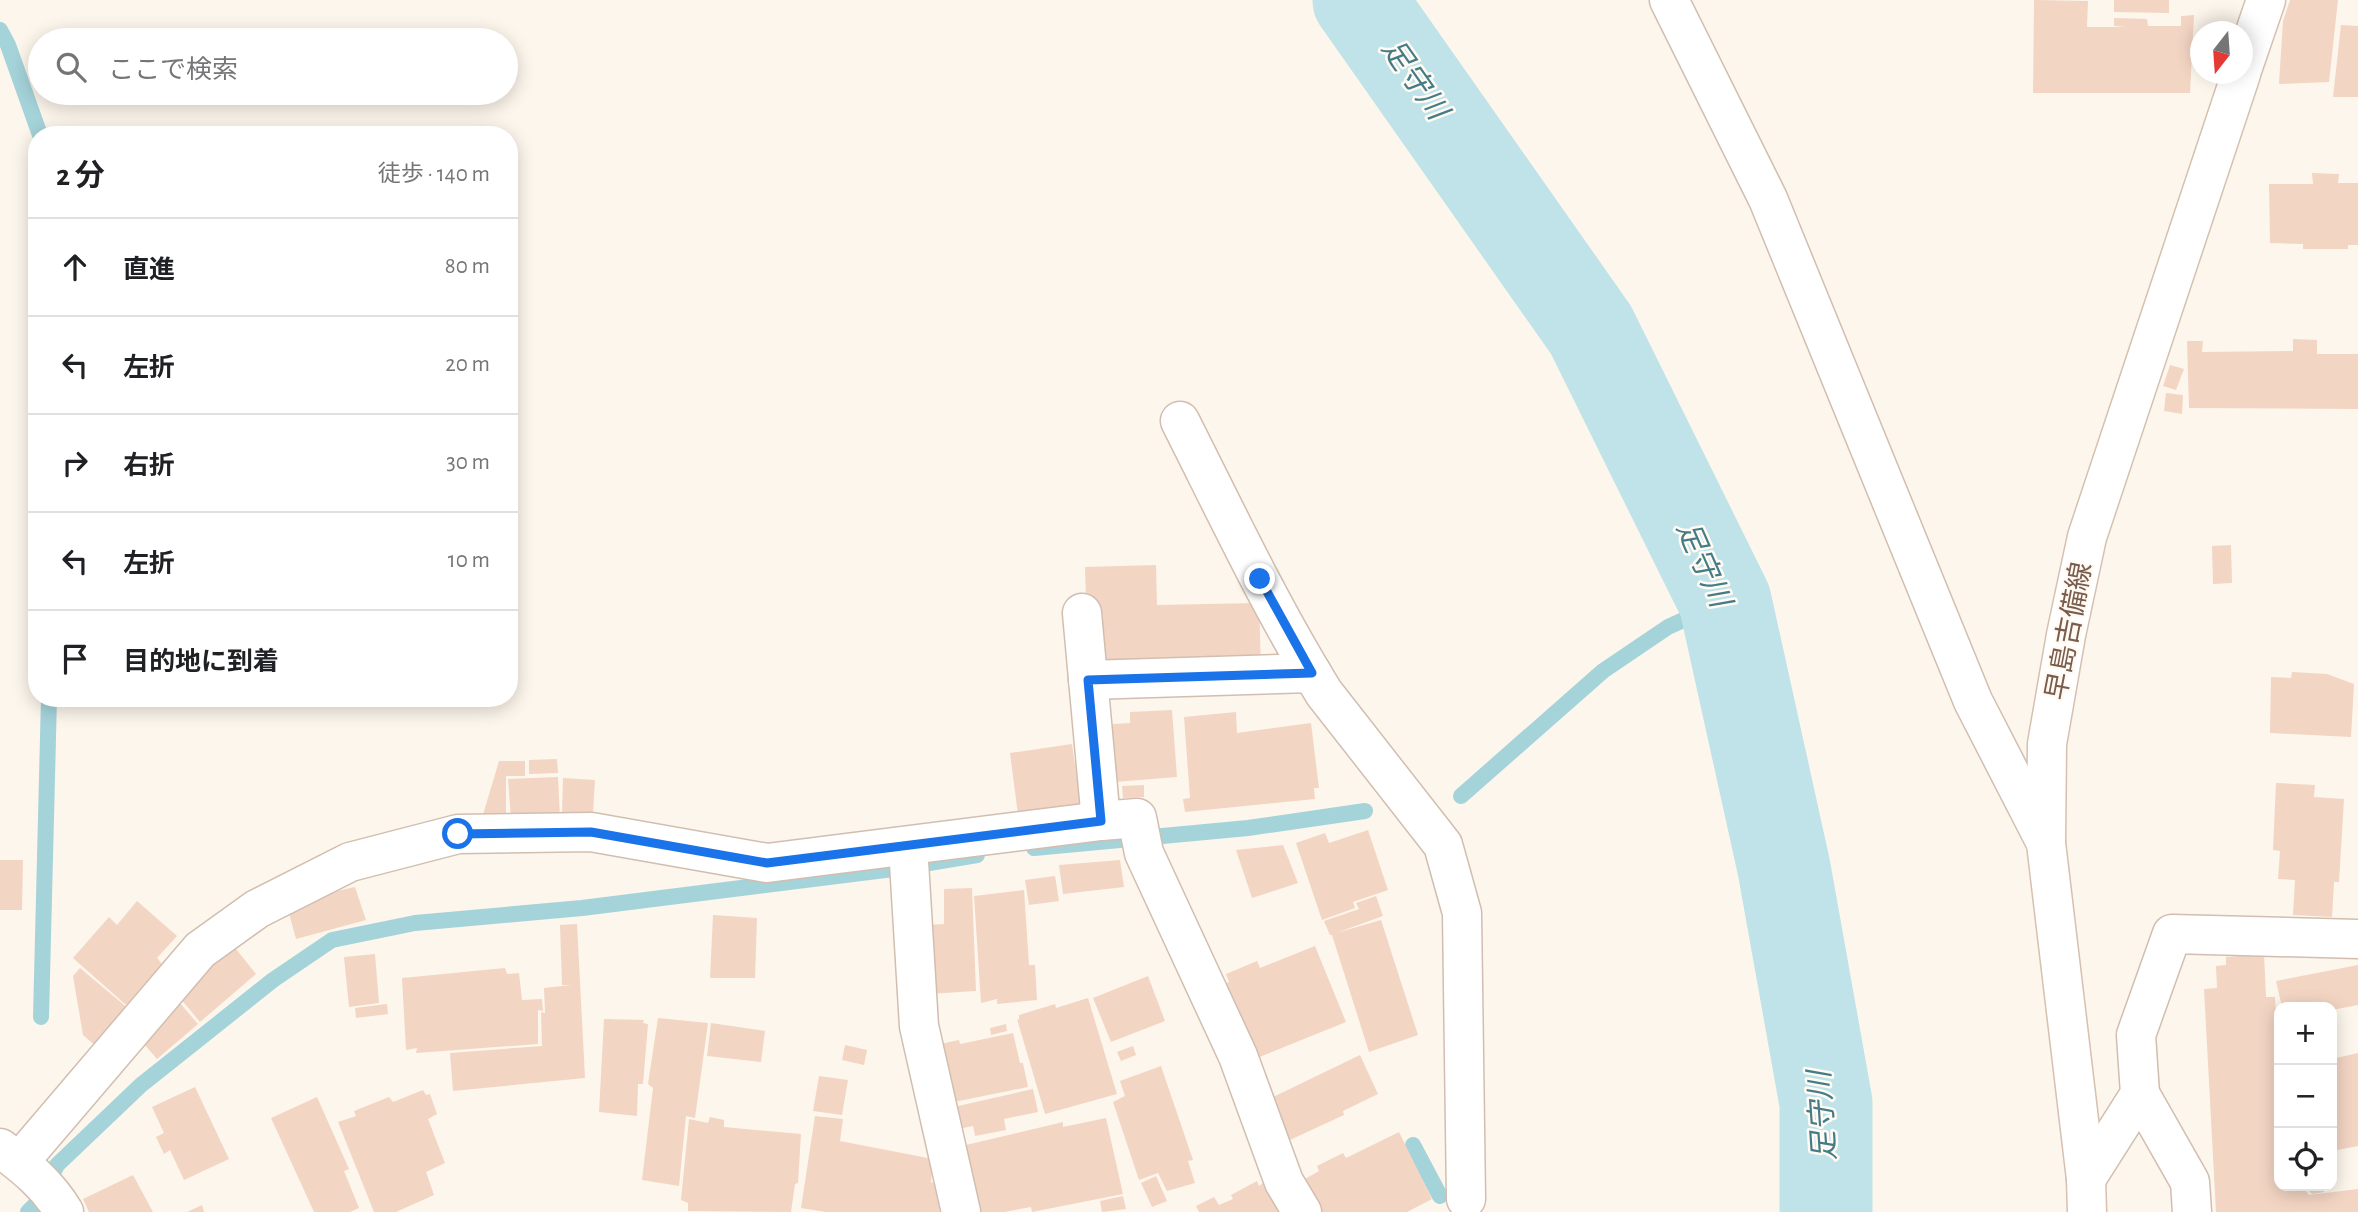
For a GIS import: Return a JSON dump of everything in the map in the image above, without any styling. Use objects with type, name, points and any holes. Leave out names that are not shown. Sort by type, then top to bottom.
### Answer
[{"type":"street","points":[[1669,0],[1768,199],[1973,701],[2046,843]]},
{"type":"street","name":"早島吉備線","points":[[2253,39],[2266,0]]},
{"type":"street","name":"早島吉備線","points":[[2086,1196],[2046,843],[2047,744],[2087,537],[2238,84]]},
{"type":"street","points":[[1180,421],[1260,579],[1324,693],[1443,845],[1462,913],[1460,1208]]},
{"type":"street","points":[[1082,613],[1101,821]]},
{"type":"street","points":[[1088,680],[1312,673]]},
{"type":"street","points":[[35,1179],[200,950],[257,909],[350,862],[458,834],[591,832],[767,863],[908,858],[1101,821],[1137,818],[1142,842],[1238,1056],[1284,1182],[1302,1212]]},
{"type":"street","points":[[908,858],[919,1027],[961,1212]]},
{"type":"street","points":[[2192,1212],[2190,1182],[2140,1094],[2136,1035],[2172,934],[2358,939]]},
{"type":"street","points":[[2086,1196],[2140,1094]]},
{"type":"building","points":[[2034,0],[2088,1],[2087,27],[2126,27],[2114,26],[2114,18],[2147,19],[2148,26],[2181,26],[2181,16],[2194,15],[2194,21],[2190,21],[2190,93],[2033,93]]},
{"type":"building","points":[[2114,0],[2169,0],[2169,13],[2114,12]]},
{"type":"building","points":[[2290,0],[2338,0],[2329,82],[2279,84],[2283,21]]},
{"type":"building","points":[[2341,25],[2358,26],[2358,97],[2333,97]]},
{"type":"building","points":[[2312,173],[2339,174],[2338,183],[2358,183],[2358,245],[2348,245],[2348,249],[2303,249],[2303,244],[2270,243],[2269,184],[2313,184]]},
{"type":"building","points":[[2293,339],[2317,340],[2317,354],[2358,354],[2358,409],[2189,408],[2187,341],[2203,341],[2202,352],[2293,351]]},
{"type":"building","points":[[2170,365],[2184,369],[2176,390],[2163,386]]},
{"type":"building","points":[[2166,393],[2183,395],[2182,414],[2164,411]]},
{"type":"building","points":[[2231,545],[2232,583],[2213,584],[2212,546]]},
{"type":"building","points":[[1156,565],[1157,605],[1259,603],[1261,668],[1088,673],[1085,567]]},
{"type":"building","points":[[2292,672],[2327,674],[2354,684],[2351,737],[2270,733],[2271,677],[2291,678]]},
{"type":"building","points":[[1172,710],[1177,777],[1102,783],[1098,725],[1130,723],[1130,712]]},
{"type":"building","points":[[1236,712],[1237,733],[1311,723],[1319,788],[1314,788],[1315,799],[1185,812],[1183,799],[1190,798],[1184,717]]},
{"type":"building","points":[[1072,744],[1081,807],[1018,815],[1010,753]]},
{"type":"building","points":[[557,759],[558,773],[529,774],[529,760]]},
{"type":"building","points":[[499,761],[525,761],[525,776],[506,776],[506,817],[482,818]]},
{"type":"building","points":[[558,777],[560,818],[511,819],[508,779]]},
{"type":"building","points":[[563,778],[595,780],[593,813],[562,812]]},
{"type":"building","points":[[2276,783],[2315,785],[2314,797],[2344,799],[2339,882],[2334,882],[2332,917],[2293,915],[2295,880],[2278,879],[2280,851],[2273,850]]},
{"type":"building","points":[[1144,785],[1144,797],[1123,798],[1122,786]]},
{"type":"building","points":[[1368,830],[1388,890],[1353,902],[1355,908],[1322,920],[1296,843],[1325,833],[1329,843]]},
{"type":"building","points":[[1283,845],[1298,883],[1252,898],[1236,850]]},
{"type":"building","points":[[0,860],[23,860],[22,910],[0,910]]},
{"type":"building","points":[[1120,860],[1124,887],[1063,894],[1059,865]]},
{"type":"building","points":[[1055,876],[1059,901],[1029,905],[1025,880]]},
{"type":"building","points":[[355,887],[366,920],[296,939],[286,902]]},
{"type":"building","points":[[972,888],[976,991],[928,994],[925,925],[944,924],[944,889]]},
{"type":"building","points":[[1024,890],[1029,965],[1035,965],[1037,1000],[997,1004],[997,999],[981,1003],[974,896]]},
{"type":"building","points":[[1376,896],[1383,916],[1336,933],[1381,920],[1418,1035],[1369,1052],[1332,935],[1324,921],[1359,909],[1356,903]]},
{"type":"building","points":[[137,901],[177,936],[157,958],[162,964],[126,1005],[73,958],[109,917],[117,925]]},
{"type":"building","points":[[713,915],[757,918],[755,978],[710,978]]},
{"type":"building","points":[[577,924],[585,1078],[453,1091],[450,1053],[542,1046],[541,1012],[545,1013],[544,988],[572,985],[562,985],[560,925]]},
{"type":"building","points":[[232,944],[256,974],[200,1022],[175,992]]},
{"type":"building","points":[[1315,946],[1346,1022],[1252,1060],[1222,985],[1229,982],[1226,974],[1257,961],[1260,968]]},
{"type":"building","points":[[375,954],[379,1003],[349,1007],[344,957]]},
{"type":"building","points":[[2264,954],[2266,997],[2275,997],[2274,1191],[2306,1191],[2309,1195],[2358,1189],[2358,1212],[2216,1212],[2204,989],[2217,988],[2216,966],[2226,965],[2226,957]]},
{"type":"building","points":[[2358,965],[2358,1005],[2337,1009],[2337,1002],[2281,1002],[2276,981]]},
{"type":"building","points":[[80,968],[130,1010],[98,1048],[83,1035],[73,976]]},
{"type":"building","points":[[505,968],[507,974],[519,973],[522,1000],[542,999],[543,1011],[538,1010],[538,1044],[416,1053],[417,1048],[406,1050],[402,978]]},
{"type":"building","points":[[1148,976],[1165,1021],[1111,1042],[1093,998]]},
{"type":"building","points":[[173,995],[198,1024],[157,1059],[138,1037]]},
{"type":"building","points":[[1088,998],[1117,1094],[1045,1114],[1017,1019],[1019,1020],[1019,1015],[1055,1004],[1056,1008]]},
{"type":"building","points":[[387,1004],[388,1014],[356,1018],[355,1008]]},
{"type":"building","points":[[658,1018],[708,1023],[695,1118],[686,1116],[679,1186],[642,1180],[653,1088],[648,1084]]},
{"type":"building","points":[[604,1019],[644,1020],[643,1023],[648,1024],[643,1084],[638,1084],[637,1116],[599,1112]]},
{"type":"building","points":[[711,1023],[765,1031],[761,1062],[707,1056]]},
{"type":"building","points":[[1006,1024],[1007,1031],[991,1035],[990,1028]]},
{"type":"building","points":[[1013,1033],[1028,1087],[949,1103],[936,1045],[959,1040],[960,1044]]},
{"type":"building","points":[[845,1045],[867,1050],[864,1065],[842,1060]]},
{"type":"building","points":[[1133,1046],[1136,1055],[1121,1061],[1117,1052]]},
{"type":"building","points":[[2358,1053],[2358,1146],[2337,1150],[2337,1065],[2337,1058]]},
{"type":"building","points":[[1360,1055],[1378,1094],[1343,1111],[1344,1115],[1290,1140],[1271,1098]]},
{"type":"building","points":[[1161,1066],[1193,1160],[1188,1161],[1195,1183],[1167,1191],[1158,1173],[1139,1180],[1113,1102],[1125,1096],[1120,1081]]},
{"type":"building","points":[[819,1076],[848,1080],[842,1115],[813,1111]]},
{"type":"building","points":[[195,1087],[229,1159],[184,1180],[170,1150],[164,1154],[156,1137],[164,1133],[152,1107]]},
{"type":"building","points":[[1033,1089],[1038,1112],[1004,1119],[1006,1130],[975,1136],[973,1126],[954,1130],[949,1108]]},
{"type":"building","points":[[423,1090],[426,1095],[430,1094],[437,1114],[428,1119],[445,1163],[426,1172],[434,1195],[396,1212],[374,1212],[338,1122],[356,1116],[354,1111],[389,1097],[393,1102]]},
{"type":"building","points":[[317,1097],[349,1169],[344,1171],[359,1208],[350,1212],[314,1212],[271,1118]]},
{"type":"building","points":[[815,1116],[843,1119],[840,1141],[933,1159],[931,1182],[934,1183],[940,1212],[826,1212],[801,1208]]},
{"type":"building","points":[[710,1117],[724,1120],[724,1127],[801,1134],[798,1183],[795,1184],[791,1212],[688,1211],[688,1203],[681,1200],[689,1119],[708,1123]]},
{"type":"building","points":[[1106,1118],[1123,1194],[1032,1212],[1031,1207],[1004,1212],[980,1212],[966,1145],[1063,1122],[1063,1127]]},
{"type":"building","points":[[1399,1132],[1432,1199],[1407,1212],[1319,1212],[1303,1180],[1319,1171],[1317,1166],[1343,1153],[1346,1158]]},
{"type":"building","points":[[133,1175],[153,1212],[89,1212],[83,1199]]},
{"type":"building","points":[[1156,1176],[1167,1201],[1152,1207],[1141,1183]]},
{"type":"building","points":[[1257,1181],[1259,1186],[1263,1183],[1279,1212],[1199,1212],[1196,1206],[1214,1197],[1219,1205],[1233,1199],[1231,1195]]},
{"type":"building","points":[[1123,1196],[1126,1209],[1102,1212],[1100,1201]]},
{"type":"building","points":[[202,1205],[204,1212],[187,1212]]},
{"type":"waterway","name":"足守川","points":[[1359,0],[1591,330],[1725,601],[1784,868],[1826,1103],[1826,1212]]},
{"type":"waterway","points":[[0,30],[28,101]]},
{"type":"waterway","points":[[29,105],[37,126]]},
{"type":"waterway","points":[[1461,796],[1603,671],[1668,627],[1725,601]]},
{"type":"waterway","points":[[41,1017],[49,707]]},
{"type":"waterway","points":[[1034,848],[1248,828],[1365,811]]},
{"type":"waterway","points":[[28,1212],[38,1202],[57,1165],[141,1085],[273,980],[332,940],[415,923],[582,908],[893,869],[977,855]]},
{"type":"waterway","points":[[1413,1145],[1440,1196]]},
{"type":"route","points":[[458,834],[591,832],[767,863],[1101,821],[1088,680],[1312,673],[1260,579]]}]
